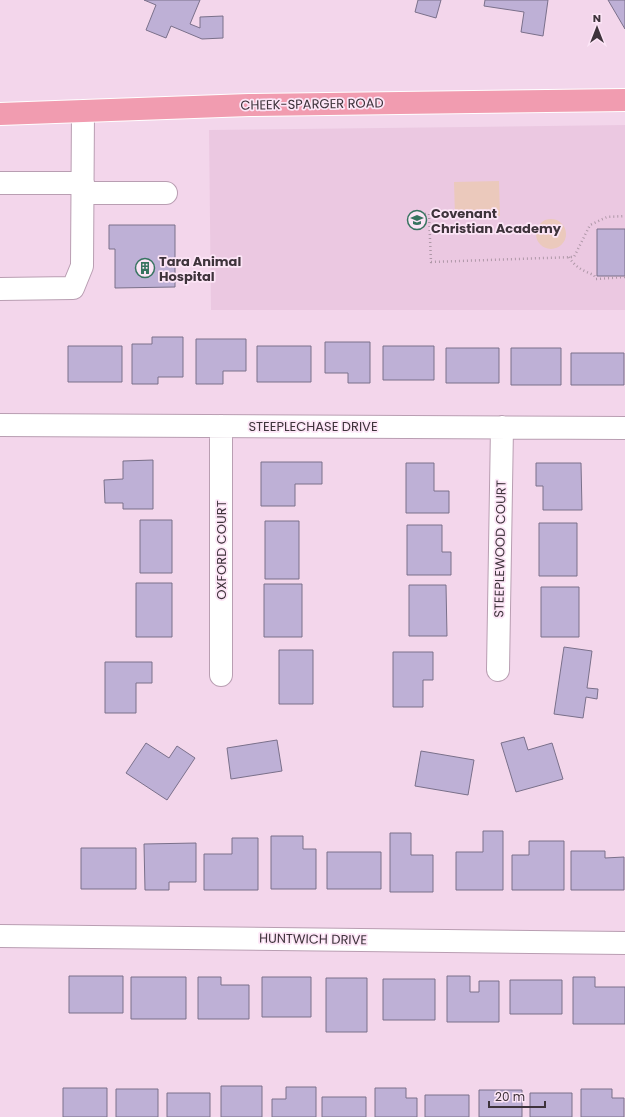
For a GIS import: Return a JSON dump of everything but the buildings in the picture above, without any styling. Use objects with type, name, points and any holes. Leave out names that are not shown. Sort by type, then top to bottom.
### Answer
[{"type":"main road","name":"CHEEK-SPARGER ROAD","points":[[0,114],[249,105],[625,100]]},
{"type":"street","points":[[0,289],[73,288],[82,266],[83,111]]},
{"type":"street","points":[[0,183],[166,193]]},
{"type":"street","name":"STEEPLECHASE DRIVE","points":[[0,425],[625,428]]},
{"type":"street","name":"OXFORD COURT","points":[[221,426],[221,675]]},
{"type":"street","name":"STEEPLEWOOD COURT","points":[[498,670],[502,427]]},
{"type":"street","name":"HUNTWICH DRIVE","points":[[0,936],[625,943]]},
{"type":"path","points":[[421,214],[429,214],[431,262],[574,257],[590,225],[607,217],[625,216]]},
{"type":"path","points":[[568,257],[574,265],[594,275],[596,279],[625,277]]},
{"type":"shaded area","name":"Covenant Christian Academy","points":[[625,125],[625,310],[211,310],[209,130]]},
{"type":"shaded area","points":[[499,181],[500,216],[455,217],[454,182]]},
{"type":"shaded area","points":[[551,219],[562,223],[566,234],[562,245],[551,249],[540,245],[536,234],[540,223]]},
{"type":"place","name":"Covenant Christian Academy","points":[[417,220]]},
{"type":"place","name":"Tara Animal Hospital","points":[[145,268]]}]
